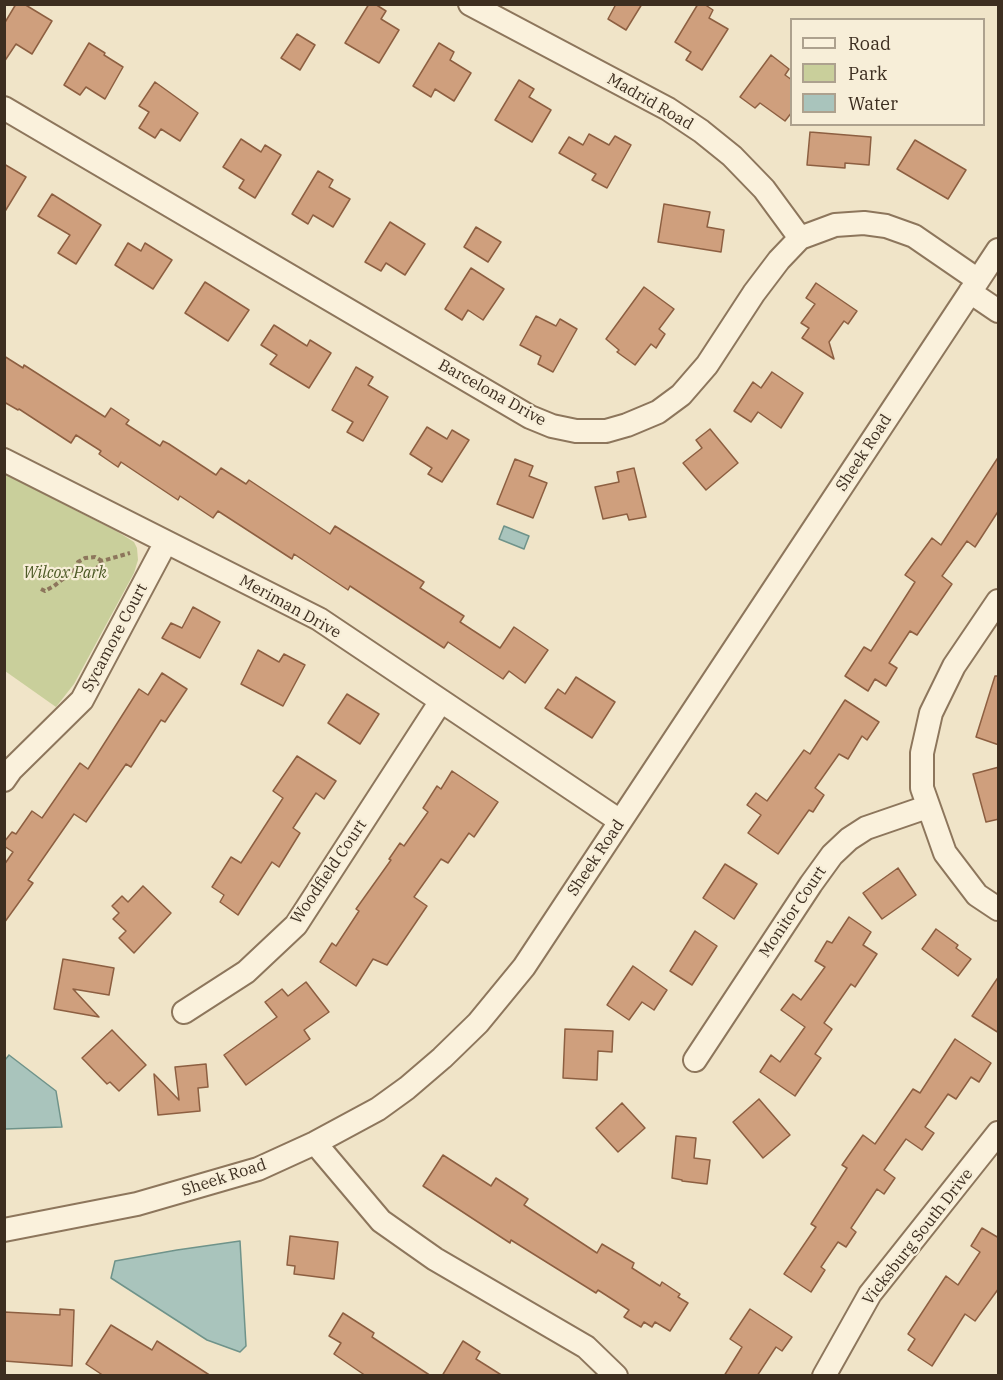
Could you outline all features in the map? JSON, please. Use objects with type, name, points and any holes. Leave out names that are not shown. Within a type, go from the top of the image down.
[{"type":"street","name":"Madrid Road","points":[[470,4],[668,109],[701,131],[732,156],[764,189],[800,238]]},
{"type":"street","name":"Barcelona Drive","points":[[4,108],[530,417],[552,426],[576,431],[606,431],[627,425],[658,412],[681,395],[707,365],[754,293],[779,260],[800,238],[835,225],[864,223],[886,226],[914,236],[987,271],[999,310]]},
{"type":"street","name":"Sheek Road","points":[[4,1230],[137,1204],[258,1169],[315,1143],[378,1109],[442,1058],[478,1023],[524,967],[987,271]]},
{"type":"street","name":"Meriman Drive","points":[[4,460],[319,619],[620,821]]},
{"type":"street","name":"Sycamore Court","points":[[4,780],[11,770],[81,700],[166,542]]},
{"type":"street","points":[[999,601],[954,666],[931,713],[922,753],[922,788],[945,853],[977,895],[999,909]]},
{"type":"street","name":"Woodfield Court","points":[[184,1012],[246,972],[296,925],[441,701]]},
{"type":"street","name":"Monitor Court","points":[[695,1060],[832,855],[849,839],[866,828],[927,807]]},
{"type":"street","name":"Vicksburg South Drive","points":[[824,1376],[870,1294],[999,1133]]},
{"type":"street","points":[[315,1143],[381,1221],[435,1259],[586,1347],[616,1376]]},
{"type":"path","points":[[76,569],[83,576],[91,577],[102,561],[130,553]]},
{"type":"path","points":[[41,589],[45,591],[54,586],[76,569],[78,562],[85,558],[95,557],[102,561]]},
{"type":"green space","name":"Wilcox Park","points":[[5,474],[118,532],[134,542],[137,548],[138,560],[134,573],[74,684],[56,707],[5,671]]},
{"type":"water","points":[[504,526],[529,536],[524,549],[499,539]]},
{"type":"water","points":[[9,1055],[56,1091],[62,1127],[5,1129],[5,1060]]},
{"type":"water","points":[[240,1241],[246,1346],[240,1352],[207,1340],[111,1278],[115,1261]]},
{"type":"building","points":[[16,4],[24,4],[52,21],[32,54],[16,44],[4,62],[4,24]]},
{"type":"building","points":[[369,4],[375,4],[386,11],[381,19],[399,30],[379,63],[345,43]]},
{"type":"building","points":[[616,4],[642,4],[626,30],[608,19]]},
{"type":"building","points":[[698,4],[704,4],[713,10],[709,18],[728,29],[702,70],[686,60],[691,52],[675,42]]},
{"type":"building","points":[[297,34],[315,45],[300,70],[281,58]]},
{"type":"building","points":[[89,43],[123,67],[105,99],[86,87],[80,95],[64,85]]},
{"type":"building","points":[[439,43],[454,52],[450,60],[471,73],[454,101],[435,89],[431,97],[413,86]]},
{"type":"building","points":[[771,55],[789,69],[785,75],[790,79],[790,115],[785,121],[760,103],[755,108],[740,97]]},
{"type":"building","points":[[519,80],[534,89],[529,97],[551,110],[532,142],[495,120]]},
{"type":"building","points":[[155,82],[198,113],[180,141],[161,129],[155,138],[139,128],[149,112],[139,106]]},
{"type":"building","points":[[810,132],[871,137],[869,165],[845,163],[845,168],[807,165]]},
{"type":"building","points":[[589,134],[609,145],[615,136],[631,145],[607,188],[592,180],[596,174],[559,153],[569,137],[583,145]]},
{"type":"building","points":[[241,139],[261,152],[265,145],[281,155],[255,198],[239,188],[244,180],[223,167]]},
{"type":"building","points":[[915,140],[966,170],[948,199],[897,169]]},
{"type":"building","points":[[4,164],[26,177],[4,213]]},
{"type":"building","points":[[318,171],[333,180],[329,187],[350,199],[333,227],[313,215],[308,224],[292,214]]},
{"type":"building","points":[[52,194],[101,225],[76,264],[58,253],[70,235],[38,216]]},
{"type":"building","points":[[664,204],[710,212],[707,227],[724,230],[721,252],[658,242]]},
{"type":"building","points":[[390,222],[425,244],[405,275],[386,263],[381,271],[365,262]]},
{"type":"building","points":[[476,227],[501,242],[488,262],[464,247]]},
{"type":"building","points":[[128,243],[141,251],[145,243],[172,260],[153,289],[115,265]]},
{"type":"building","points":[[471,268],[504,289],[483,320],[468,310],[462,320],[445,309]]},
{"type":"building","points":[[205,282],[249,310],[228,341],[185,313]]},
{"type":"building","points":[[816,283],[857,311],[848,324],[844,321],[829,342],[834,359],[802,338],[809,328],[801,323],[815,304],[806,298]]},
{"type":"building","points":[[644,287],[674,309],[659,329],[665,334],[656,348],[651,344],[635,365],[617,352],[619,350],[606,339]]},
{"type":"building","points":[[536,316],[556,326],[560,319],[577,329],[553,372],[538,364],[541,356],[520,345]]},
{"type":"building","points":[[274,325],[307,346],[310,340],[331,353],[309,388],[270,364],[277,355],[261,345]]},
{"type":"building","points":[[4,356],[23,368],[24,365],[105,417],[111,408],[129,420],[126,424],[160,446],[163,441],[169,444],[216,475],[221,468],[246,484],[249,480],[330,534],[335,526],[424,582],[420,588],[464,616],[460,622],[500,648],[514,627],[548,650],[525,683],[509,671],[503,679],[448,642],[444,648],[350,586],[348,590],[294,554],[292,559],[218,511],[213,518],[180,496],[178,500],[121,462],[118,467],[99,454],[101,451],[76,435],[71,443],[19,409],[4,402]]},
{"type":"building","points":[[356,367],[373,377],[368,385],[388,397],[363,441],[347,432],[353,422],[332,410]]},
{"type":"building","points":[[772,372],[803,393],[781,428],[758,412],[751,422],[734,411],[753,382],[761,388]]},
{"type":"building","points":[[427,427],[447,439],[452,430],[469,440],[442,482],[428,474],[432,468],[410,454]]},
{"type":"building","points":[[710,429],[738,463],[706,490],[683,463],[702,448],[696,440]]},
{"type":"building","points":[[999,456],[999,510],[975,547],[967,541],[942,576],[952,584],[917,635],[910,631],[889,663],[897,668],[886,686],[875,679],[868,691],[845,676],[864,647],[871,651],[915,582],[905,575],[932,538],[941,545]]},
{"type":"building","points":[[515,459],[533,466],[529,476],[547,483],[533,518],[497,504]]},
{"type":"building","points":[[634,468],[646,517],[629,520],[627,514],[603,519],[595,487],[619,482],[617,472]]},
{"type":"building","points":[[193,607],[220,622],[200,658],[162,638],[171,623],[182,628]]},
{"type":"building","points":[[258,650],[279,662],[284,654],[305,665],[283,706],[241,684]]},
{"type":"building","points":[[162,673],[187,689],[165,722],[161,720],[131,767],[126,764],[86,822],[74,814],[28,880],[33,883],[4,923],[4,865],[13,852],[4,846],[4,842],[12,832],[16,834],[32,811],[42,818],[80,763],[88,769],[139,689],[148,695]]},
{"type":"building","points":[[995,676],[999,676],[999,745],[976,737]]},
{"type":"building","points":[[576,677],[615,702],[592,738],[545,708],[558,689],[565,694]]},
{"type":"building","points":[[347,694],[379,714],[360,744],[328,723]]},
{"type":"building","points":[[845,700],[879,722],[867,740],[862,736],[848,759],[839,754],[815,788],[824,795],[813,812],[809,810],[778,854],[748,833],[761,815],[747,805],[756,793],[767,801],[804,750],[810,754]]},
{"type":"building","points":[[297,756],[336,781],[324,799],[316,793],[293,828],[300,833],[279,867],[272,862],[238,915],[220,902],[224,895],[212,887],[231,857],[241,863],[283,798],[273,791]]},
{"type":"building","points":[[999,767],[999,819],[986,822],[973,774]]},
{"type":"building","points":[[452,771],[498,802],[474,837],[469,833],[448,863],[441,859],[414,897],[427,906],[387,965],[373,959],[356,986],[320,962],[332,943],[336,946],[359,911],[356,909],[391,860],[389,859],[400,843],[404,846],[428,812],[423,808],[437,786],[441,789]]},
{"type":"building","points":[[725,864],[757,884],[734,919],[703,898]]},
{"type":"building","points":[[898,868],[916,895],[882,919],[863,893]]},
{"type":"building","points":[[143,886],[171,913],[134,953],[119,938],[126,931],[113,919],[119,913],[112,906],[122,896],[128,902]]},
{"type":"building","points":[[849,917],[871,932],[863,945],[877,954],[855,987],[851,984],[824,1023],[832,1029],[815,1054],[821,1058],[795,1096],[760,1072],[771,1055],[780,1062],[805,1027],[781,1010],[793,994],[801,1000],[825,967],[815,961],[827,941],[832,943]]},
{"type":"building","points":[[936,929],[958,945],[956,948],[971,959],[958,976],[922,949]]},
{"type":"building","points":[[695,931],[717,946],[692,985],[670,971]]},
{"type":"building","points":[[63,959],[114,968],[109,995],[73,989],[99,1017],[54,1009]]},
{"type":"building","points":[[633,966],[667,990],[654,1010],[642,1002],[629,1020],[607,1005]]},
{"type":"building","points":[[999,976],[999,1033],[972,1016]]},
{"type":"building","points":[[306,982],[329,1012],[304,1030],[310,1039],[246,1085],[224,1055],[277,1017],[265,1002],[282,989],[288,996]]},
{"type":"building","points":[[565,1029],[613,1031],[612,1052],[598,1051],[597,1080],[563,1078]]},
{"type":"building","points":[[112,1030],[146,1065],[119,1091],[110,1082],[107,1084],[82,1058]]},
{"type":"building","points":[[955,1039],[991,1063],[979,1082],[971,1077],[956,1099],[948,1094],[925,1127],[934,1133],[922,1150],[906,1139],[884,1170],[895,1178],[884,1194],[877,1189],[851,1228],[856,1232],[846,1247],[838,1242],[821,1267],[825,1270],[811,1292],[784,1274],[816,1227],[811,1224],[847,1168],[842,1165],[863,1135],[875,1144],[913,1089],[920,1093]]},
{"type":"building","points":[[206,1064],[208,1087],[198,1088],[200,1111],[158,1115],[154,1074],[179,1100],[175,1067]]},
{"type":"building","points":[[759,1099],[790,1135],[763,1158],[733,1122]]},
{"type":"building","points":[[622,1103],[645,1128],[618,1152],[596,1128]]},
{"type":"building","points":[[676,1136],[696,1138],[694,1158],[710,1160],[707,1184],[672,1178]]},
{"type":"building","points":[[443,1155],[491,1186],[496,1178],[528,1199],[524,1205],[597,1253],[602,1244],[634,1263],[632,1268],[660,1286],[662,1282],[680,1294],[678,1297],[688,1303],[670,1331],[655,1322],[652,1327],[644,1322],[641,1327],[624,1317],[629,1310],[598,1290],[596,1293],[511,1240],[510,1243],[423,1186]]},
{"type":"building","points":[[982,1228],[999,1238],[999,1288],[975,1321],[965,1314],[932,1366],[908,1350],[915,1339],[908,1334],[946,1276],[958,1285],[980,1252],[971,1246]]},
{"type":"building","points":[[290,1236],[338,1242],[334,1279],[294,1274],[295,1266],[287,1265]]},
{"type":"building","points":[[60,1309],[74,1310],[72,1366],[4,1361],[4,1312],[60,1315]]},
{"type":"building","points":[[750,1309],[792,1337],[782,1351],[776,1347],[757,1376],[724,1376],[742,1347],[730,1339]]},
{"type":"building","points":[[343,1313],[374,1333],[372,1337],[431,1376],[366,1376],[334,1354],[341,1343],[329,1336]]},
{"type":"building","points":[[111,1325],[152,1350],[157,1341],[211,1376],[104,1376],[86,1364]]},
{"type":"building","points":[[463,1341],[480,1352],[476,1359],[503,1376],[442,1376]]}]
